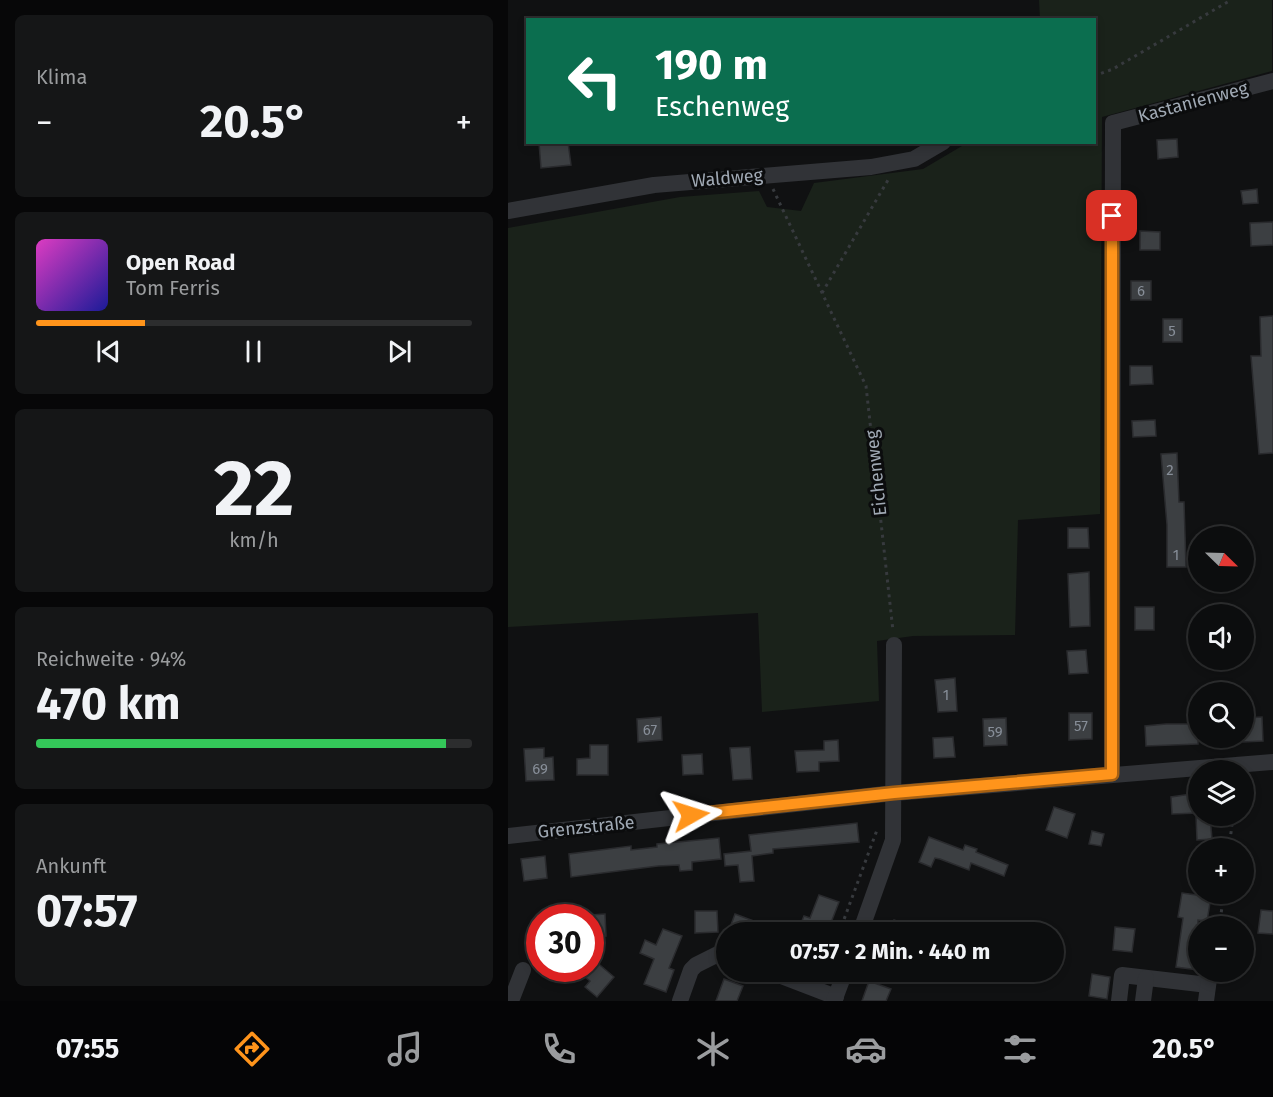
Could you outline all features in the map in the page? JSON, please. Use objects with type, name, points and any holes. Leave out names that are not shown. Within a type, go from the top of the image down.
[{"type":"street","name":"Kastanienweg","points":[[1112,774],[1113,123],[1273,81]]},
{"type":"street","name":"Waldweg","points":[[508,211],[654,185],[871,167],[914,159],[940,144]]},
{"type":"street","points":[[864,922],[893,840],[894,645]]},
{"type":"street","name":"Grenzstraße","points":[[508,836],[894,793],[1273,762]]},
{"type":"street","points":[[680,1001],[696,965],[716,955]]},
{"type":"street","points":[[511,1001],[523,970]]},
{"type":"street","points":[[1119,1001],[1122,975],[1208,986]]},
{"type":"street","points":[[1143,1001],[1146,978]]},
{"type":"street","points":[[795,982],[835,999],[841,982]]},
{"type":"path","points":[[1096,75],[1113,69],[1231,0]]},
{"type":"path","points":[[822,293],[899,162]]},
{"type":"path","name":"Eichenweg","points":[[767,174],[866,386],[894,645]]},
{"type":"path","points":[[843,922],[877,830],[874,795]]},
{"type":"shaded area","points":[[1039,0],[1272,0],[1272,71],[1102,117],[1100,514],[1018,520],[1015,635],[913,636],[877,641],[879,701],[762,712],[758,613],[508,627],[508,228],[680,197],[759,191],[767,207],[801,211],[814,183],[923,169],[965,144],[1096,144],[1096,18],[1040,18]]},
{"type":"building","points":[[1177,139],[1178,157],[1158,159],[1157,140]]},
{"type":"building","points":[[539,144],[568,144],[571,165],[541,168]]},
{"type":"building","points":[[1257,189],[1258,203],[1243,204],[1241,191]]},
{"type":"building","points":[[1273,222],[1273,245],[1251,246],[1250,223]]},
{"type":"building","points":[[1140,231],[1160,232],[1160,250],[1140,250]]},
{"type":"building","points":[[1131,281],[1151,281],[1151,300],[1131,300]]},
{"type":"building","points":[[1273,316],[1273,453],[1259,454],[1251,356],[1261,356],[1260,317]]},
{"type":"building","points":[[1163,319],[1182,319],[1182,342],[1163,342]]},
{"type":"building","points":[[1130,366],[1152,366],[1153,384],[1130,385]]},
{"type":"building","points":[[1155,420],[1156,436],[1133,437],[1132,421]]},
{"type":"building","points":[[1177,453],[1179,502],[1184,502],[1186,567],[1167,567],[1167,525],[1161,454]]},
{"type":"building","points":[[1068,528],[1088,528],[1089,548],[1068,548]]},
{"type":"building","points":[[1089,572],[1090,626],[1070,627],[1068,574]]},
{"type":"building","points":[[1135,607],[1154,607],[1154,630],[1135,630]]},
{"type":"building","points":[[1086,650],[1088,673],[1069,674],[1067,651]]},
{"type":"building","points":[[955,678],[957,711],[938,712],[935,680]]},
{"type":"building","points":[[1069,713],[1092,713],[1092,739],[1069,740]]},
{"type":"building","points":[[661,717],[662,740],[638,742],[637,719]]},
{"type":"building","points":[[1254,717],[1262,717],[1263,741],[1254,741]]},
{"type":"building","points":[[1006,718],[1007,745],[984,746],[983,719]]},
{"type":"building","points":[[1188,724],[1188,744],[1146,746],[1145,726]]},
{"type":"building","points":[[953,737],[955,757],[934,758],[933,738]]},
{"type":"building","points":[[838,740],[839,761],[819,762],[819,771],[797,772],[795,751],[824,750],[824,741]]},
{"type":"building","points":[[590,745],[608,745],[608,775],[577,775],[577,759],[590,758]]},
{"type":"building","points":[[750,747],[752,779],[733,780],[730,748]]},
{"type":"building","points":[[544,748],[544,758],[553,757],[554,780],[526,781],[524,749]]},
{"type":"building","points":[[702,754],[703,774],[683,775],[682,755]]},
{"type":"building","points":[[1188,794],[1188,813],[1172,814],[1171,797]]},
{"type":"building","points":[[1054,807],[1075,814],[1067,838],[1046,830]]},
{"type":"building","points":[[857,823],[859,842],[773,849],[773,853],[752,856],[754,881],[740,882],[738,865],[725,866],[724,854],[751,851],[749,835]]},
{"type":"building","points":[[1196,826],[1211,826],[1212,838],[1197,838]]},
{"type":"building","points":[[1092,831],[1104,834],[1101,846],[1089,844]]},
{"type":"building","points":[[929,837],[963,850],[965,845],[977,849],[976,852],[1008,865],[1004,876],[971,863],[969,870],[935,858],[931,867],[919,862]]},
{"type":"building","points":[[719,838],[721,859],[692,862],[692,870],[680,871],[679,865],[658,866],[571,877],[569,854],[631,846],[631,850],[657,847],[657,844]]},
{"type":"building","points":[[545,856],[547,878],[524,881],[521,859]]},
{"type":"building","points":[[1182,893],[1188,894],[1188,904],[1210,904],[1208,916],[1188,916],[1188,969],[1176,967],[1183,918],[1178,917]]},
{"type":"building","points":[[819,895],[839,902],[831,922],[802,922],[804,916],[810,918]]},
{"type":"building","points":[[1261,910],[1273,911],[1273,934],[1258,933]]},
{"type":"building","points":[[695,911],[717,911],[716,932],[695,933]]},
{"type":"building","points":[[604,914],[606,936],[604,936]]},
{"type":"building","points":[[735,914],[756,922],[732,922]]},
{"type":"building","points":[[1115,927],[1135,929],[1132,952],[1113,950]]},
{"type":"building","points":[[663,929],[682,936],[669,968],[674,970],[666,992],[644,984],[654,959],[640,953],[645,940],[656,945]]},
{"type":"building","points":[[604,968],[614,977],[597,997],[585,987],[589,982],[604,982]]},
{"type":"building","points":[[1092,974],[1110,977],[1107,999],[1089,996]]},
{"type":"building","points":[[723,982],[732,982],[743,986],[737,1001],[716,1001]]},
{"type":"building","points":[[869,982],[891,989],[886,1001],[862,1001]]},
{"type":"route","points":[[691,815],[894,793],[1112,774],[1112,216]]}]
